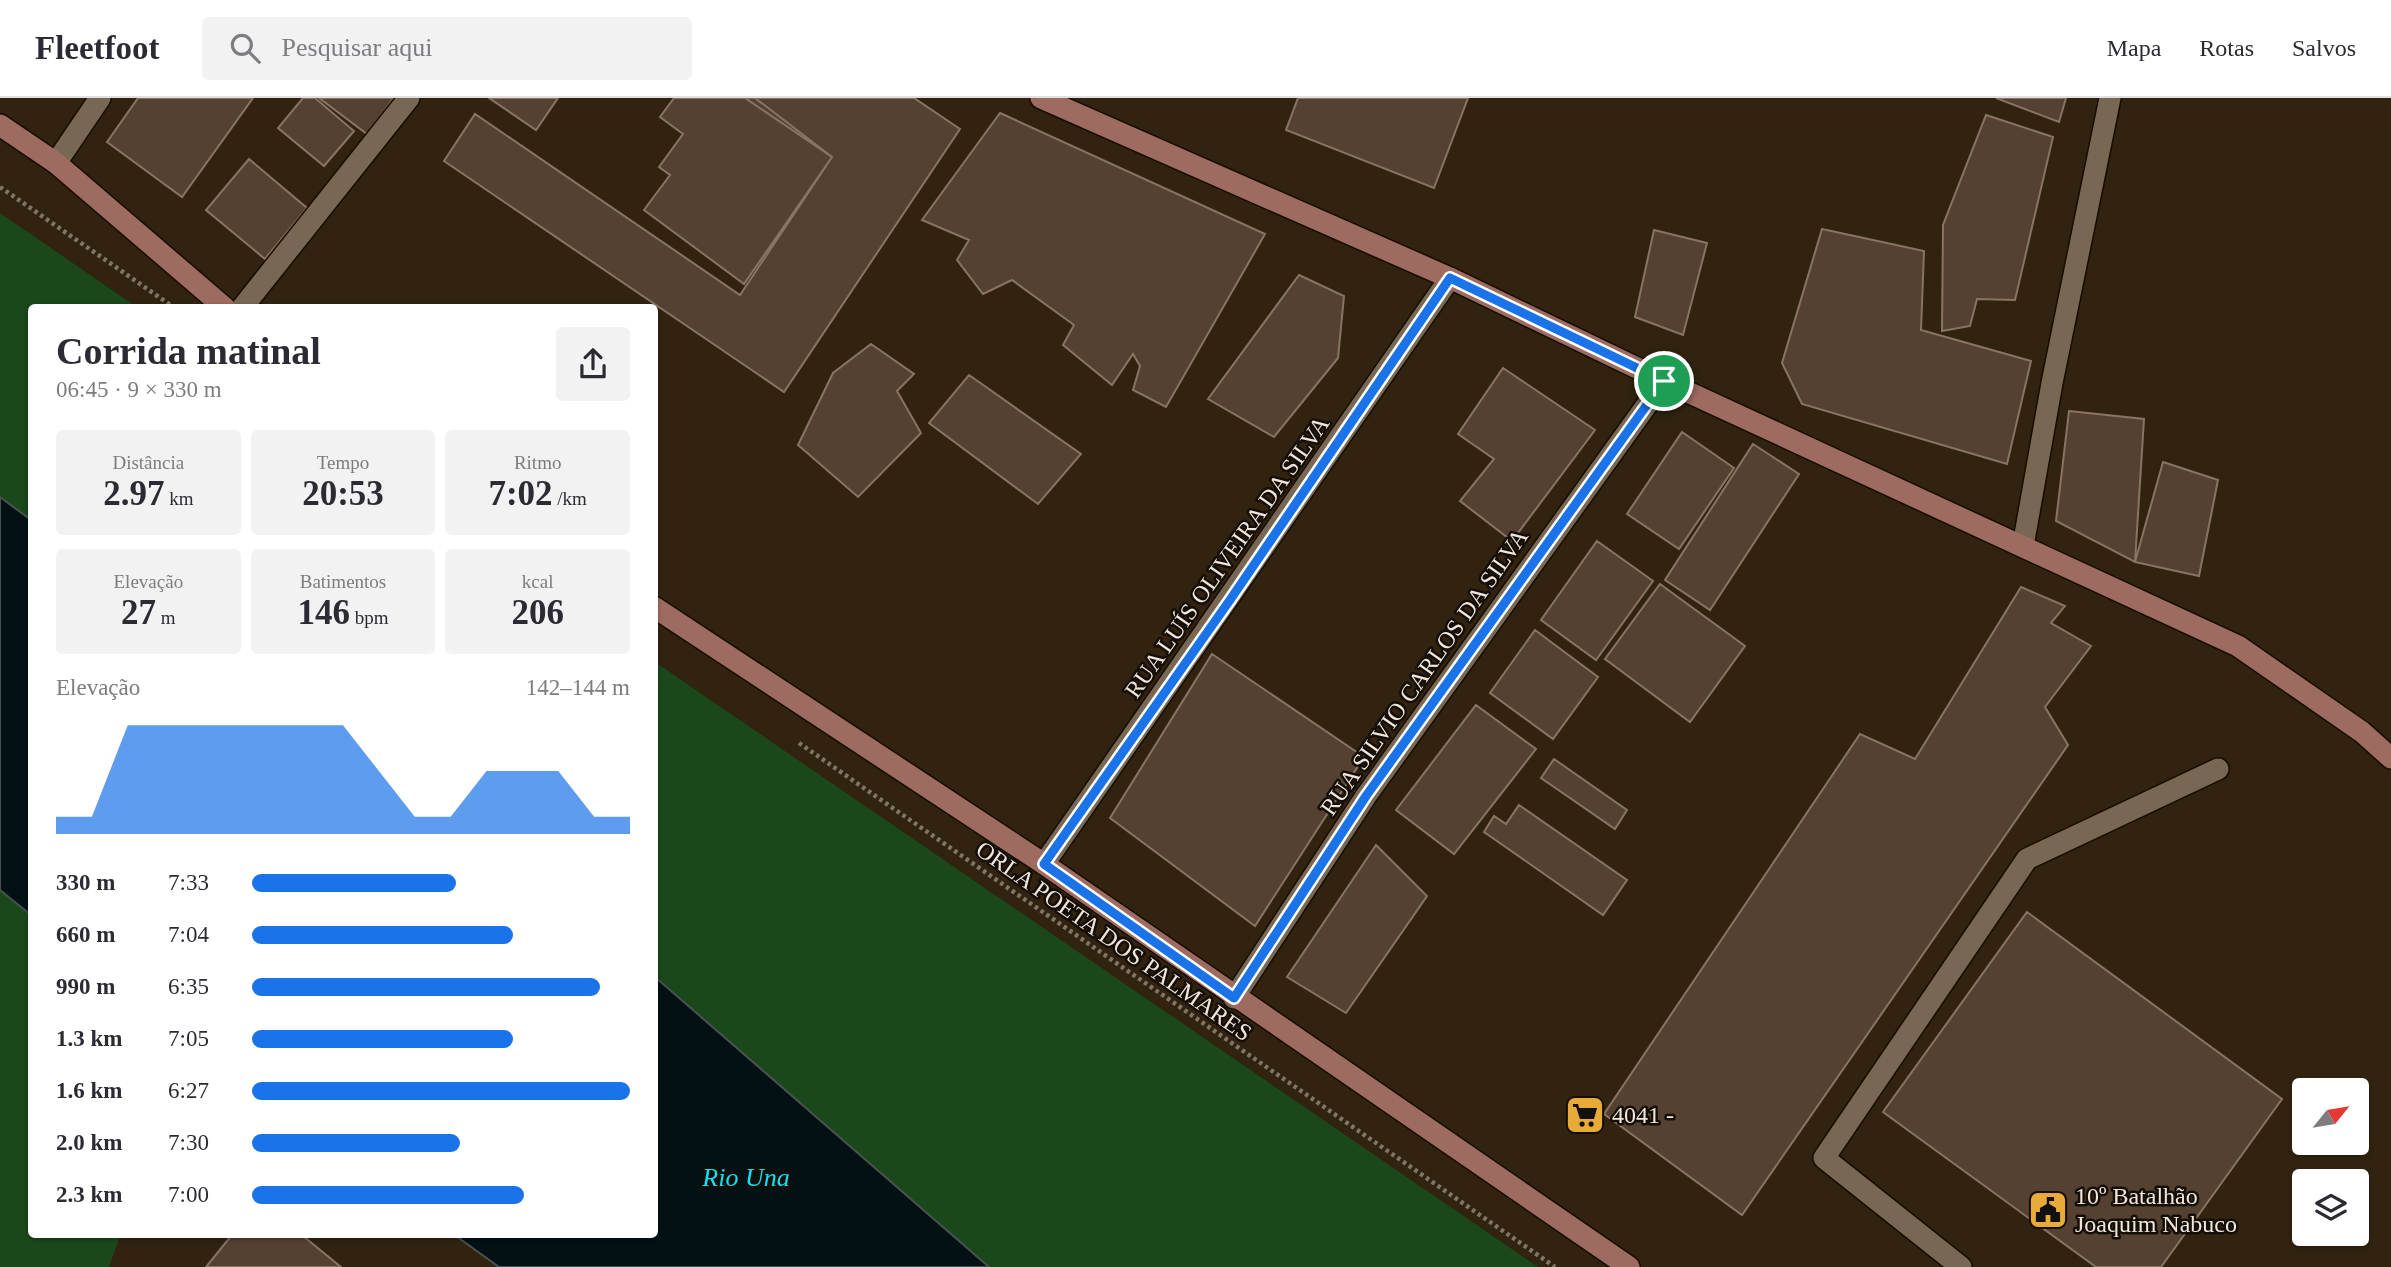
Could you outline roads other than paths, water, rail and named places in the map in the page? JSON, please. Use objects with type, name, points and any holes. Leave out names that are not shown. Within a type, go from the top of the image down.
[{"type":"main road","points":[[1041,98],[1450,278],[1664,381],[2238,646],[2362,732],[2391,758]]},
{"type":"main road","points":[[0,125],[56,163],[220,304]]},
{"type":"main road","points":[[658,610],[1044,864],[1234,998],[1629,1267]]},
{"type":"street","points":[[56,163],[100,98]]},
{"type":"street","points":[[245,304],[409,98]]},
{"type":"street","points":[[2023,546],[2052,383],[2110,98]]},
{"type":"street","name":"RUA LUÍS OLIVEIRA DA SILVA","points":[[1044,864],[1230,600],[1450,278]]},
{"type":"street","name":"RUA SILVIO CARLOS DA SILVA","points":[[1234,998],[1366,796],[1664,381]]},
{"type":"street","points":[[1961,1267],[1824,1158],[2027,859],[2218,769]]},
{"type":"water","points":[[0,497],[28,518],[28,913],[0,890]]},
{"type":"water","name":"Rio Una","points":[[658,980],[989,1267],[499,1267],[459,1238],[658,1238]]},
{"type":"place","name":"4041 -","points":[[1585,1115]]},
{"type":"place","name":"10º Batalhão Joaquim Nabuco","points":[[2048,1210]]}]
